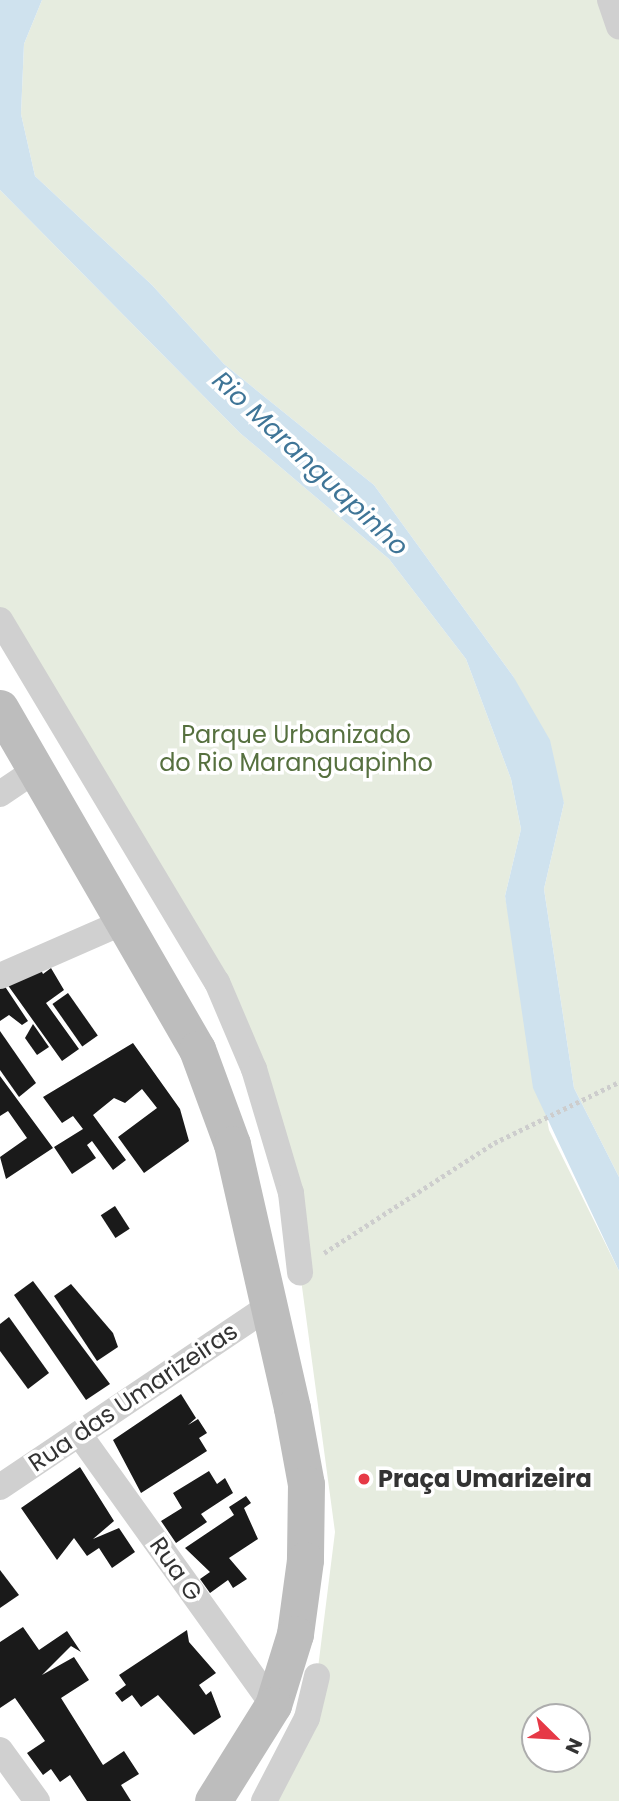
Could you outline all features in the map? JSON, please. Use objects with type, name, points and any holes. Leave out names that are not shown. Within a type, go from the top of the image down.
[{"type":"main road","points":[[0,708],[128,920],[197,1049],[227,1132],[306,1484],[305,1560],[295,1634],[272,1705],[213,1801]]},
{"type":"street","points":[[610,0],[619,26]]},
{"type":"street","points":[[0,620],[218,982],[254,1069],[291,1193],[300,1270]]},
{"type":"street","points":[[0,794],[37,769]]},
{"type":"street","points":[[0,976],[128,920]]},
{"type":"street","name":"Rua das Umarizeiras","points":[[0,1487],[266,1308]]},
{"type":"street","name":"Rua G","points":[[79,1434],[272,1705]]},
{"type":"street","points":[[264,1801],[307,1718],[317,1676]]},
{"type":"street","points":[[0,1750],[37,1801]]},
{"type":"path","points":[[300,1270],[494,1143],[619,1082]]},
{"type":"green space","points":[[42,0],[610,0],[619,26],[619,1177],[574,1088],[544,889],[564,803],[513,676],[374,485],[224,364],[152,285],[35,176],[21,114],[24,44]]},
{"type":"green space","name":"Parque Urbanizado do Rio Maranguapinho","points":[[0,190],[240,433],[389,559],[466,659],[511,779],[521,829],[505,896],[549,1130],[619,1271],[619,1801],[264,1801],[317,1676],[335,1532],[300,1272],[254,1069],[0,620]]},
{"type":"water","name":"Rio Maranguapinho","points":[[0,0],[42,0],[24,44],[21,114],[35,176],[152,285],[224,364],[374,485],[513,676],[550,740],[564,803],[544,889],[574,1088],[619,1177],[619,1271],[533,1088],[505,896],[521,829],[511,779],[466,659],[389,559],[240,433],[0,190]]},
{"type":"building","points":[[39,966],[43,974],[51,968],[64,990],[46,1003],[79,1049],[62,1061],[7,984]]},
{"type":"building","points":[[0,979],[28,1021],[22,1025],[9,1015],[0,1021]]},
{"type":"building","points":[[68,993],[98,1036],[82,1046],[52,1004]]},
{"type":"building","points":[[33,1024],[49,1047],[37,1055],[25,1038]]},
{"type":"building","points":[[0,1031],[36,1083],[19,1097],[0,1070]]},
{"type":"building","points":[[133,1043],[180,1109],[189,1141],[144,1173],[118,1137],[157,1108],[142,1089],[125,1103],[114,1098],[93,1115],[126,1160],[113,1170],[92,1141],[87,1145],[96,1158],[72,1174],[54,1147],[83,1129],[73,1116],[62,1123],[43,1097]]},
{"type":"building","points":[[0,1076],[53,1148],[6,1179],[0,1157],[27,1138],[8,1111],[0,1116]]},
{"type":"building","points":[[115,1206],[130,1229],[115,1238],[101,1215]]},
{"type":"building","points":[[33,1281],[110,1384],[86,1400],[14,1295]]},
{"type":"building","points":[[71,1284],[113,1333],[118,1347],[97,1361],[54,1296]]},
{"type":"building","points":[[9,1317],[49,1373],[28,1389],[0,1351],[0,1324]]},
{"type":"building","points":[[181,1394],[196,1418],[188,1425],[198,1419],[207,1433],[199,1438],[207,1451],[141,1493],[113,1440]]},
{"type":"building","points":[[80,1467],[114,1521],[93,1539],[119,1528],[135,1552],[112,1568],[99,1548],[87,1556],[74,1538],[57,1560],[21,1508]]},
{"type":"building","points":[[209,1471],[217,1484],[225,1478],[233,1493],[201,1514],[207,1522],[176,1543],[161,1521],[182,1508],[173,1493]]},
{"type":"building","points":[[246,1496],[251,1503],[244,1508],[258,1539],[229,1558],[247,1579],[233,1588],[228,1580],[210,1593],[200,1579],[210,1572],[185,1548],[234,1515],[229,1507]]},
{"type":"building","points":[[0,1570],[19,1595],[0,1608]]},
{"type":"building","points":[[23,1627],[39,1650],[67,1631],[81,1652],[71,1646],[42,1675],[74,1657],[89,1680],[61,1698],[103,1765],[124,1751],[139,1774],[121,1785],[131,1801],[87,1801],[70,1775],[60,1782],[51,1769],[43,1775],[27,1753],[45,1741],[15,1698],[0,1708],[0,1642]]},
{"type":"building","points":[[187,1630],[189,1642],[216,1673],[199,1685],[206,1695],[211,1691],[221,1717],[194,1735],[158,1695],[141,1707],[132,1695],[122,1702],[115,1693],[126,1685],[119,1675]]},
{"type":"place","name":"Praça Umarizeira","points":[[364,1479]]}]
